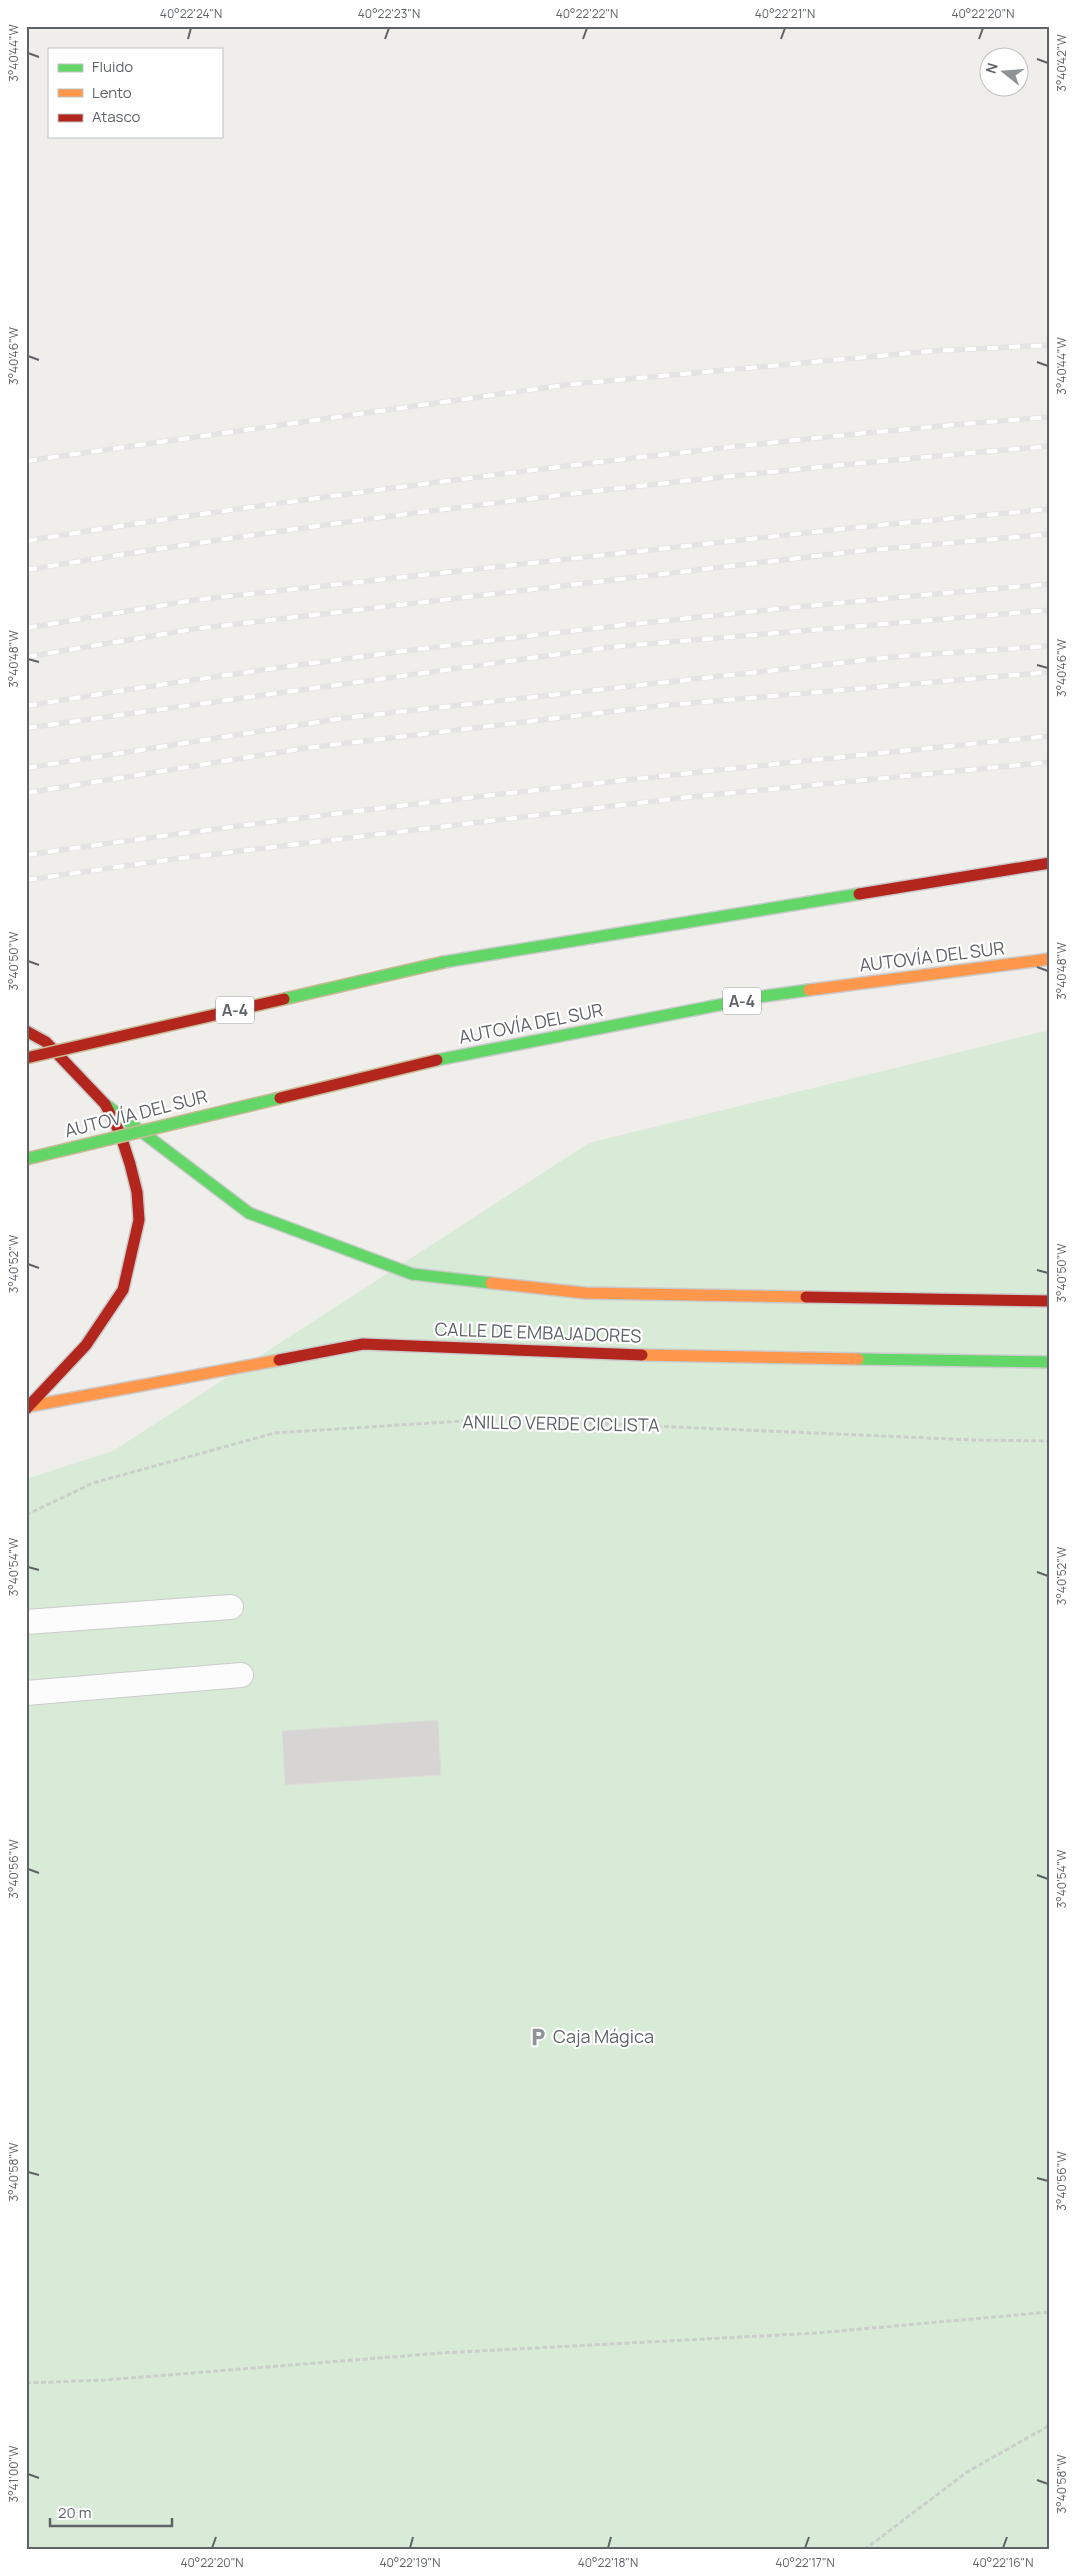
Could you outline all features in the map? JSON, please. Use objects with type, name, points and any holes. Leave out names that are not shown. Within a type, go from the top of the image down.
[{"type":"main road","name":"A-4","points":[[26,1058],[444,962],[1050,863]]},
{"type":"main road","name":"AUTOVÍA DEL SUR","points":[[26,1159],[437,1060],[765,996],[1050,959]]},
{"type":"main road","points":[[26,1031],[46,1042],[105,1104],[248,1213],[412,1274],[584,1293],[1050,1301]]},
{"type":"main road","points":[[28,1407],[86,1345],[123,1290],[139,1220],[137,1192],[120,1133],[105,1104]]},
{"type":"main road","name":"CALLE DE EMBAJADORES","points":[[28,1407],[363,1344],[585,1354],[1050,1362]]},
{"type":"lane","points":[[26,1622],[231,1606]]},
{"type":"lane","points":[[26,1693],[241,1675]]},
{"type":"path","name":"ANILLO VERDE CICLISTA","points":[[26,1515],[93,1483],[275,1433],[493,1419],[964,1440],[1050,1441]]},
{"type":"path","points":[[26,2383],[105,2380],[441,2353],[816,2332],[1050,2312]]},
{"type":"path","points":[[864,2550],[967,2472],[1050,2425]]},
{"type":"green space","points":[[1050,1030],[1050,2550],[26,2550],[26,1479],[113,1451],[589,1143]]},
{"type":"building","points":[[438,1720],[441,1775],[285,1785],[282,1731]]},
{"type":"railway","points":[[26,461],[564,385],[932,351],[1050,345]]},
{"type":"railway","points":[[26,541],[250,507],[551,468],[717,448],[1050,417]]},
{"type":"railway","points":[[26,570],[281,531],[536,498],[921,457],[1050,446]]},
{"type":"railway","points":[[26,628],[195,600],[850,528],[1050,509]]},
{"type":"railway","points":[[26,657],[194,629],[859,551],[1050,534]]},
{"type":"railway","points":[[26,706],[281,667],[409,650],[793,607],[1050,584]]},
{"type":"railway","points":[[26,728],[611,647],[1050,610]]},
{"type":"railway","points":[[26,768],[344,718],[902,656],[1050,646]]},
{"type":"railway","points":[[26,793],[306,748],[658,706],[1050,672]]},
{"type":"railway","points":[[26,855],[154,837],[537,790],[1050,736]]},
{"type":"railway","points":[[26,880],[174,859],[680,798],[1050,762]]},
{"type":"traffic: fast","points":[[444,962],[859,894]]},
{"type":"traffic: fast","points":[[284,999],[444,962]]},
{"type":"traffic: fast","points":[[437,1060],[765,996],[809,990]]},
{"type":"traffic: fast","points":[[26,1159],[280,1098]]},
{"type":"traffic: fast","points":[[105,1104],[249,1213],[412,1274],[491,1283]]},
{"type":"traffic: fast","points":[[858,1359],[1050,1362]]},
{"type":"traffic: slow","points":[[809,990],[1050,959]]},
{"type":"traffic: slow","points":[[491,1283],[585,1293],[806,1297]]},
{"type":"traffic: slow","points":[[642,1355],[858,1359]]},
{"type":"traffic: slow","points":[[30,1406],[279,1360]]},
{"type":"traffic: jam","points":[[859,894],[1050,863]]},
{"type":"traffic: jam","points":[[26,1058],[284,999]]},
{"type":"traffic: jam","points":[[26,1031],[46,1042],[105,1104],[120,1133],[130,1164],[137,1192],[139,1220],[123,1290],[86,1345],[26,1409]]},
{"type":"traffic: jam","points":[[280,1098],[437,1060]]},
{"type":"traffic: jam","points":[[806,1297],[1050,1301]]},
{"type":"traffic: jam","points":[[279,1360],[363,1344],[642,1355]]},
{"type":"place","name":"Caja Mágica","points":[[538,2037]]}]
